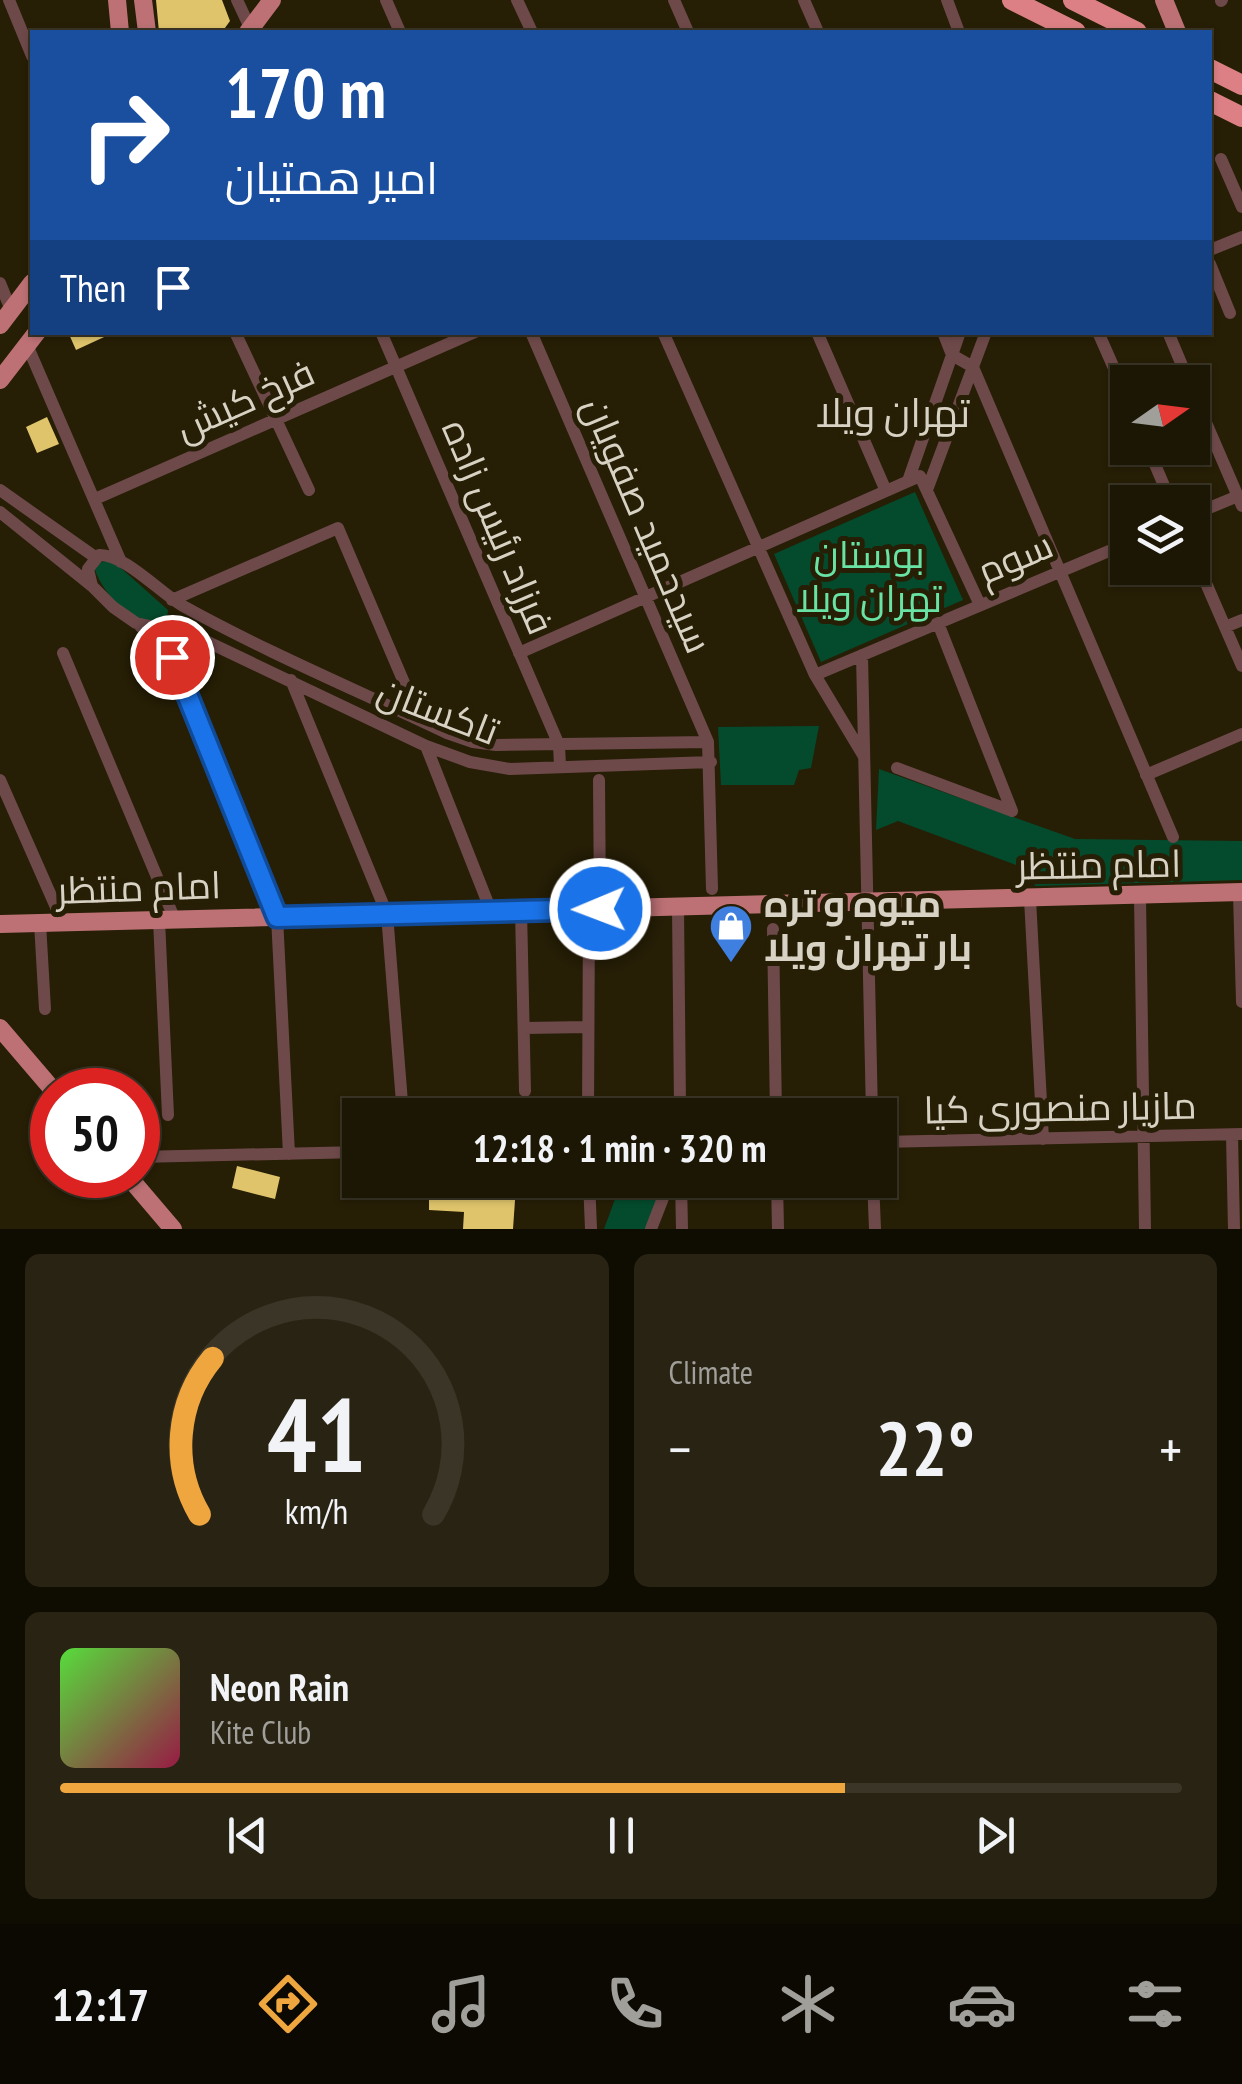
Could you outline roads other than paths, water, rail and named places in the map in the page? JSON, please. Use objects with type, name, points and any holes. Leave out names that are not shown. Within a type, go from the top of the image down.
[{"type":"highway","points":[[1012,0],[1072,30]]},
{"type":"highway","points":[[1073,0],[1133,30]]},
{"type":"highway","points":[[1212,102],[1242,117]]},
{"type":"main road","points":[[117,0],[120,30]]},
{"type":"main road","points":[[144,0],[147,30]]},
{"type":"main road","points":[[251,30],[272,0]]},
{"type":"main road","points":[[1164,0],[1176,30]]},
{"type":"main road","points":[[6,318],[30,286]]},
{"type":"main road","points":[[0,380],[32,338]]},
{"type":"main road","name":"امام منتظر","points":[[0,924],[1241,894]]},
{"type":"main road","points":[[0,1028],[34,1068]]},
{"type":"main road","points":[[146,1198],[173,1229]]},
{"type":"street","points":[[9,0],[30,51]]},
{"type":"street","points":[[238,0],[249,30]]},
{"type":"street","points":[[386,0],[399,30]]},
{"type":"street","points":[[518,0],[531,30]]},
{"type":"street","points":[[674,0],[687,30]]},
{"type":"street","points":[[804,0],[817,30]]},
{"type":"street","points":[[947,0],[957,30]]},
{"type":"street","points":[[1221,159],[1242,207]]},
{"type":"street","points":[[1212,249],[1242,237]]},
{"type":"street","points":[[1212,269],[1230,313]]},
{"type":"street","points":[[0,283],[6,318]]},
{"type":"street","points":[[236,335],[309,490]]},
{"type":"street","name":"فرزاد رئیس زاده","points":[[382,335],[559,745]]},
{"type":"street","name":"فرخ کیش","points":[[95,499],[467,335]]},
{"type":"street","name":"سیدحمید صفویان","points":[[532,335],[708,742],[712,888]]},
{"type":"street","points":[[664,335],[815,675],[864,756]]},
{"type":"street","points":[[818,335],[886,491]]},
{"type":"street","points":[[943,335],[952,355],[973,367],[1173,837]]},
{"type":"street","points":[[519,653],[914,478],[959,335]]},
{"type":"street","points":[[927,490],[985,335]]},
{"type":"street","points":[[1099,335],[1113,365]]},
{"type":"street","points":[[1169,335],[1182,365]]},
{"type":"street","points":[[32,338],[121,562]]},
{"type":"street","points":[[1210,432],[1240,501],[1210,510]]},
{"type":"street","points":[[914,478],[927,490],[980,605]]},
{"type":"street","points":[[0,490],[94,557],[107,555],[121,562]]},
{"type":"street","points":[[0,512],[172,657],[277,917],[289,1154]]},
{"type":"street","points":[[172,600],[338,528],[420,720]]},
{"type":"street","name":"سوم","points":[[815,675],[1110,550]]},
{"type":"street","points":[[92,586],[88,569],[94,557]]},
{"type":"street","name":"تاکستان","points":[[121,562],[172,600],[473,742],[708,742]]},
{"type":"street","points":[[1207,585],[1242,666]]},
{"type":"street","points":[[1226,627],[1242,620]]},
{"type":"street","name":"تاکستان","points":[[136,623],[194,636],[426,746],[490,767],[711,762]]},
{"type":"street","points":[[898,768],[1012,812],[938,623]]},
{"type":"street","points":[[172,657],[180,641],[194,636]]},
{"type":"street","points":[[258,665],[267,648]]},
{"type":"street","points":[[62,653],[167,920],[168,1115]]},
{"type":"street","points":[[862,655],[872,1098]]},
{"type":"street","points":[[290,680],[387,914],[402,1098]]},
{"type":"street","points":[[1146,775],[1242,734]]},
{"type":"street","points":[[559,745],[560,766]]},
{"type":"street","points":[[426,746],[491,911]]},
{"type":"street","points":[[0,780],[63,923]]},
{"type":"street","points":[[588,1098],[599,780]]},
{"type":"street","points":[[1241,894],[1242,1002]]},
{"type":"street","points":[[1140,897],[1144,1229]]},
{"type":"street","points":[[1030,899],[1044,1139]]},
{"type":"street","points":[[678,907],[680,1098]]},
{"type":"street","points":[[521,910],[525,1091]]},
{"type":"street","points":[[40,923],[46,1009]]},
{"type":"street","points":[[773,929],[776,1098]]},
{"type":"street","points":[[524,1028],[588,1027]]},
{"type":"street","points":[[1234,1229],[1237,1134]]},
{"type":"street","name":"مازیار منصوری کیا","points":[[897,1142],[1237,1134]]},
{"type":"street","points":[[160,1157],[342,1153]]},
{"type":"street","points":[[590,1198],[591,1229]]},
{"type":"street","points":[[651,1229],[663,1198]]},
{"type":"street","points":[[681,1198],[682,1229]]},
{"type":"street","points":[[777,1198],[778,1229]]},
{"type":"street","points":[[874,1198],[874,1229]]},
{"type":"place","name":"میوه و تره بار تهران ویلا","points":[[731,964]]},
{"type":"district","name":"تهران ویلا","points":[[893,413]]},
{"type":"park label","name":"بوستان تهران ویلا","points":[[869,577]]}]
